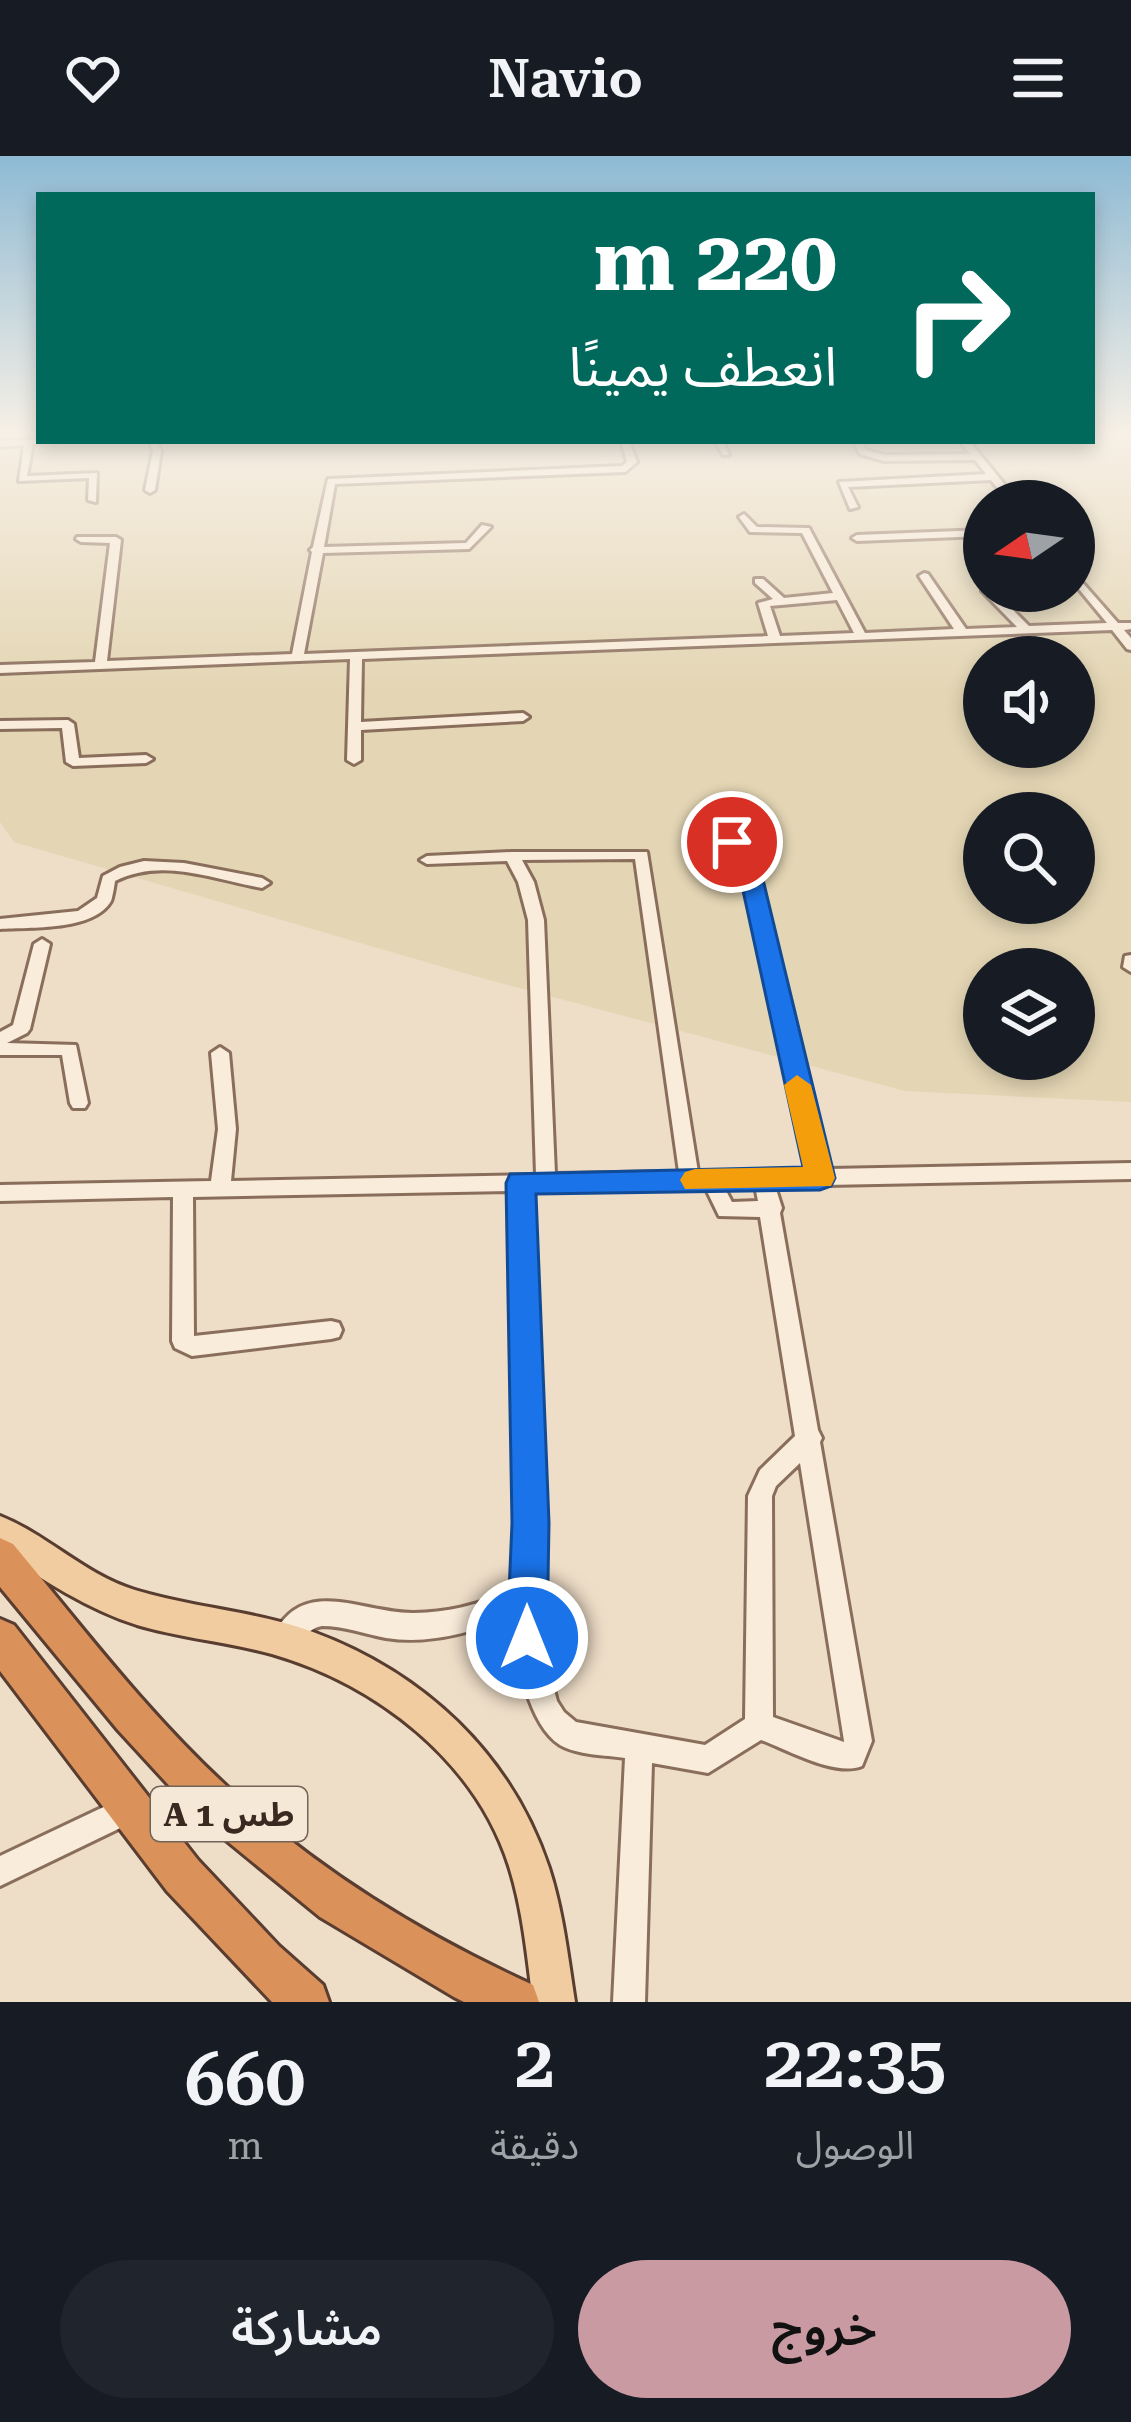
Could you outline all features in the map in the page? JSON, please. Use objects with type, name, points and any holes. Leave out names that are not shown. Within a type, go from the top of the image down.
[{"type":"highway","name":"A 1 طس","points":[[0,1557],[181,1770],[276,1857],[400,1942],[516,2002]]},
{"type":"highway","name":"A 1 طس","points":[[0,1639],[181,1870],[293,1994]]},
{"type":"main road","points":[[0,1532],[109,1597],[284,1641],[359,1669],[412,1700],[478,1769],[525,1855],[554,2002]]},
{"type":"street","points":[[298,656],[321,519]]},
{"type":"street","points":[[744,519],[750,529],[805,530],[862,637]]},
{"type":"street","points":[[315,550],[469,546],[486,527]]},
{"type":"street","points":[[766,530],[772,545]]},
{"type":"street","points":[[857,538],[963,533]]},
{"type":"street","points":[[81,539],[116,540],[101,664]]},
{"type":"street","points":[[924,575],[962,632]]},
{"type":"street","points":[[759,581],[779,598]]},
{"type":"street","points":[[775,640],[762,608],[779,598],[840,596]]},
{"type":"street","points":[[1095,603],[1131,646]]},
{"type":"street","points":[[1009,612],[1026,630]]},
{"type":"street","points":[[0,669],[1131,626]]},
{"type":"street","points":[[354,760],[356,653]]},
{"type":"street","points":[[357,726],[524,717]]},
{"type":"street","points":[[0,725],[64,723],[69,728],[70,759],[79,764],[146,759]]},
{"type":"street","points":[[732,842],[741,846],[748,863],[820,1178]]},
{"type":"street","points":[[427,860],[629,851],[643,857],[700,1180],[726,1210],[772,1208]]},
{"type":"street","points":[[512,856],[526,882],[536,920],[527,1638],[554,1722],[569,1735],[708,1759],[759,1726]]},
{"type":"street","points":[[0,924],[84,915],[104,900],[108,879],[136,867],[163,865],[262,883]]},
{"type":"street","points":[[0,1039],[21,1029],[42,944]]},
{"type":"street","points":[[0,1049],[70,1049],[79,1103]]},
{"type":"street","points":[[220,1053],[227,1129],[220,1189]]},
{"type":"street","points":[[0,1193],[1131,1171]]},
{"type":"street","points":[[759,1726],[837,1755],[852,1756],[858,1741],[764,1179]]},
{"type":"street","points":[[183,1190],[183,1341],[192,1346],[331,1330]]},
{"type":"street","points":[[759,1726],[760,1496],[768,1478],[810,1438]]},
{"type":"street","points":[[284,1641],[302,1619],[315,1613],[399,1626],[452,1623],[493,1614],[526,1597]]},
{"type":"street","points":[[629,2002],[638,1747]]},
{"type":"street","points":[[0,1871],[132,1808]]},
{"type":"shaded area","points":[[0,519],[963,519],[963,612],[1095,612],[1095,519],[1131,519],[1131,1102],[905,1091],[467,974],[14,842],[0,822]]},
{"type":"slow traffic","points":[[695,1180],[820,1178],[797,1085]]},
{"type":"route","points":[[527,1638],[530,1523],[521,1183],[820,1178],[748,863],[741,846],[732,842]]}]
